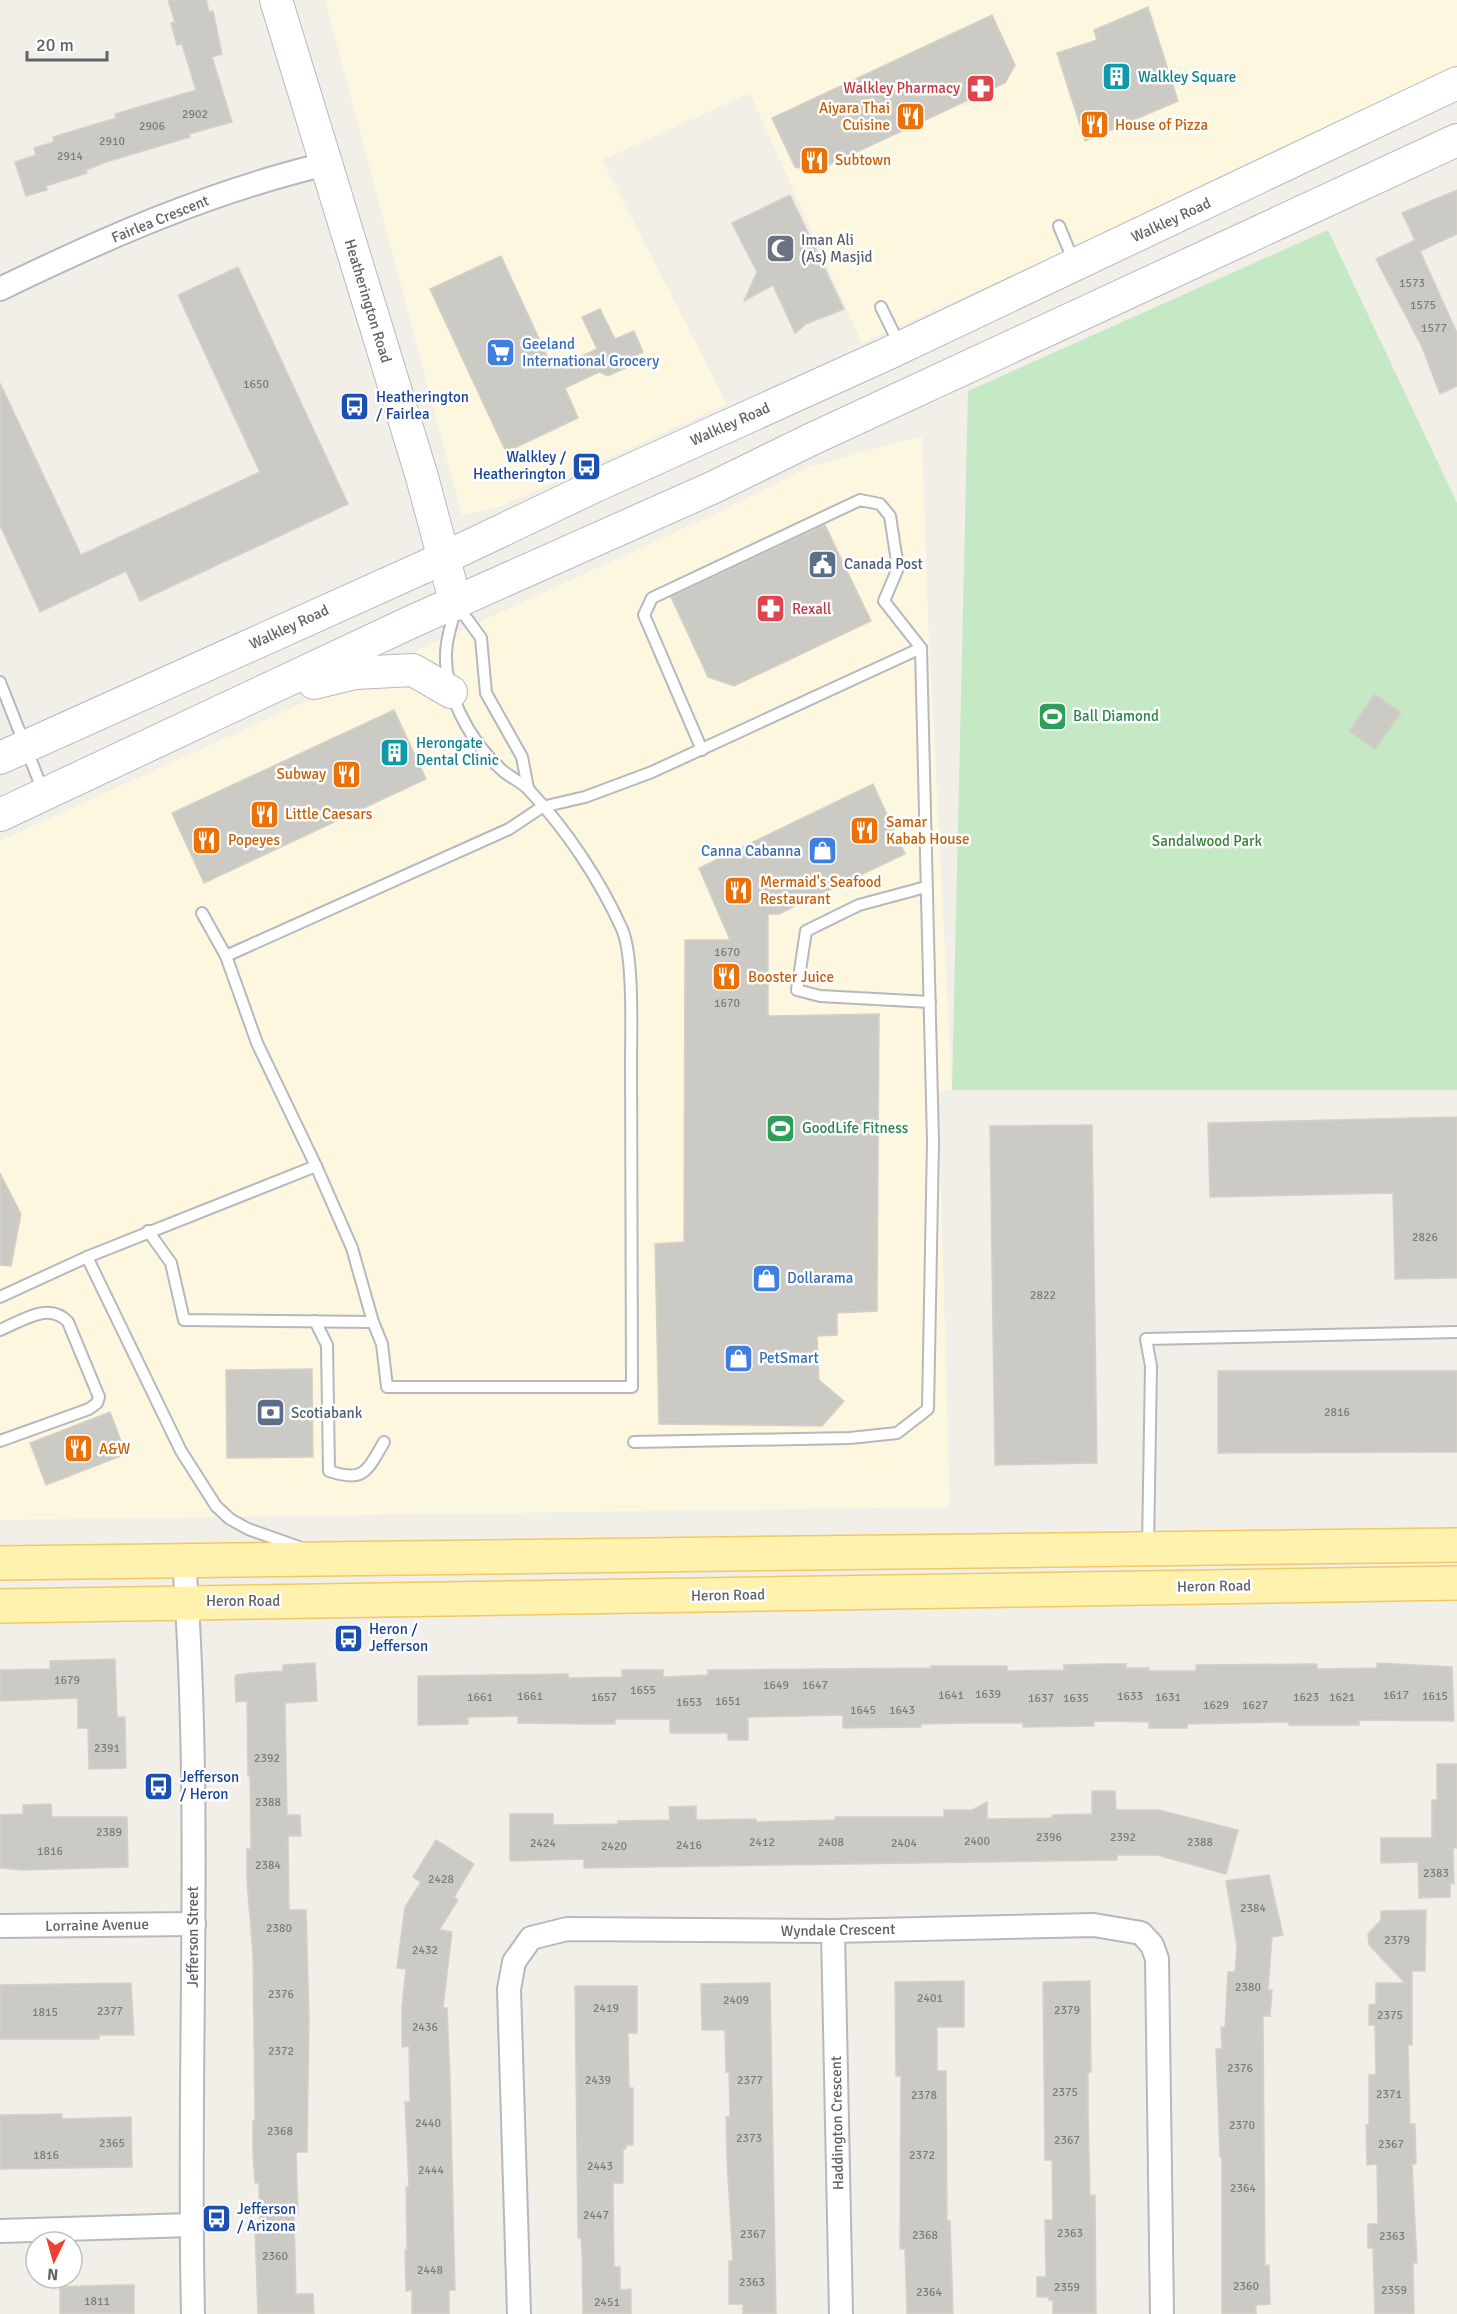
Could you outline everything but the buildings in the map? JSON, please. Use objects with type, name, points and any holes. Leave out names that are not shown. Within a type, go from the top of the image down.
[{"type":"main road","name":"Heatherington Road","points":[[276,0],[422,477],[456,604]]},
{"type":"main road","name":"Walkley Road","points":[[13,752],[444,558],[593,487],[900,347],[1457,82]]},
{"type":"main road","points":[[0,815],[411,622],[456,604],[714,487],[812,439],[1457,140]]},
{"type":"main road","points":[[254,697],[355,673],[386,670],[413,670],[451,692]]},
{"type":"main road","points":[[0,1563],[1457,1545]]},
{"type":"main road","name":"Heron Road","points":[[0,1606],[187,1601],[435,1601],[1457,1583]]},
{"type":"street","name":"Fairlea Crescent","points":[[0,289],[172,211],[290,173],[326,164]]},
{"type":"street","name":"Jefferson Street","points":[[184,1561],[187,1601],[194,1924],[191,2226],[193,2314]]},
{"type":"street","name":"Lorraine Avenue","points":[[0,1926],[194,1924]]},
{"type":"street","name":"Wyndale Crescent","points":[[519,2314],[509,1989],[514,1962],[531,1938],[567,1929],[833,1931],[1094,1925],[1141,1933],[1148,1939],[1157,1959],[1161,2314]]},
{"type":"street","name":"Haddington Crescent","points":[[833,1931],[841,2314]]},
{"type":"street","points":[[0,2231],[191,2226]]},
{"type":"lane","points":[[1059,226],[1075,265]]},
{"type":"lane","points":[[880,307],[900,347]]},
{"type":"lane","points":[[634,1442],[850,1438],[897,1433],[928,1409],[933,1143],[921,648],[884,601],[898,568],[890,516],[880,504],[860,500],[652,598],[644,615],[702,750]]},
{"type":"lane","points":[[202,913],[226,956],[257,1043],[316,1166],[352,1248],[373,1322],[382,1344],[387,1388],[632,1387],[631,1037],[628,956],[623,931],[581,856],[528,788],[503,770],[466,728],[451,692],[446,645],[456,604]]},
{"type":"lane","points":[[456,604],[481,638],[486,693],[522,757],[528,788]]},
{"type":"lane","points":[[226,956],[509,829],[542,807],[585,797],[702,750],[921,648]]},
{"type":"lane","points":[[0,682],[13,752],[44,794]]},
{"type":"lane","points":[[926,887],[859,905],[806,931],[797,990],[820,996],[930,1002]]},
{"type":"lane","points":[[0,1297],[147,1231],[316,1166]]},
{"type":"lane","points":[[147,1231],[171,1263],[184,1320],[373,1322]]},
{"type":"lane","points":[[87,1257],[181,1451],[216,1506],[230,1519],[248,1529],[332,1559]]},
{"type":"lane","points":[[0,1330],[43,1312],[53,1311],[62,1316],[68,1322],[99,1397],[97,1403],[89,1409],[0,1441]]},
{"type":"lane","points":[[315,1321],[327,1345],[329,1471],[348,1478],[368,1470],[384,1442]]},
{"type":"lane","points":[[1148,1550],[1151,1366],[1146,1339],[1457,1332]]},
{"type":"shaded area","points":[[325,0],[1457,0],[1457,74],[862,343],[750,93],[602,160],[727,404],[500,507],[462,515]]},
{"type":"shaded area","points":[[922,436],[928,618],[952,1090],[938,1092],[950,1507],[0,1520],[0,841],[711,516],[809,467]]},
{"type":"green space","name":"Sandalwood Park","points":[[1328,230],[1457,503],[1457,1090],[952,1090],[968,391]]},
{"type":"place","name":"Walkley Square","points":[[1117,77]]},
{"type":"place","name":"Walkley Pharmacy","points":[[981,88]]},
{"type":"place","name":"Aiyara Thai Cuisine","points":[[911,117]]},
{"type":"place","name":"House of Pizza","points":[[1094,125]]},
{"type":"place","name":"Subtown","points":[[814,160]]},
{"type":"place","name":"Iman Ali (As) Masjid","points":[[780,249]]},
{"type":"place","name":"Geeland International Grocery","points":[[501,353]]},
{"type":"place","name":"Heatherington / Fairlea","points":[[355,406]]},
{"type":"place","name":"Walkley / Heatherington","points":[[587,466]]},
{"type":"place","name":"Canada Post","points":[[823,564]]},
{"type":"place","name":"Rexall","points":[[771,609]]},
{"type":"place","name":"Ball Diamond","points":[[1052,716]]},
{"type":"place","name":"Herongate Dental Clinic","points":[[395,752]]},
{"type":"place","name":"Subway","points":[[347,774]]},
{"type":"place","name":"Little Caesars","points":[[264,814]]},
{"type":"place","name":"Samar Kabab House","points":[[865,831]]},
{"type":"place","name":"Popeyes","points":[[207,840]]},
{"type":"place","name":"Canna Cabanna","points":[[822,851]]},
{"type":"place","name":"Mermaid's Seafood Restaurant","points":[[739,891]]},
{"type":"place","name":"Booster Juice","points":[[727,977]]},
{"type":"place","name":"GoodLife Fitness","points":[[781,1128]]},
{"type":"place","name":"Dollarama","points":[[766,1278]]},
{"type":"place","name":"PetSmart","points":[[738,1358]]},
{"type":"place","name":"Scotiabank","points":[[270,1413]]},
{"type":"place","name":"A&W","points":[[78,1449]]},
{"type":"place","name":"Heron / Jefferson","points":[[348,1638]]},
{"type":"place","name":"Jefferson / Heron","points":[[159,1786]]},
{"type":"place","name":"Jefferson / Arizona","points":[[216,2218]]}]
